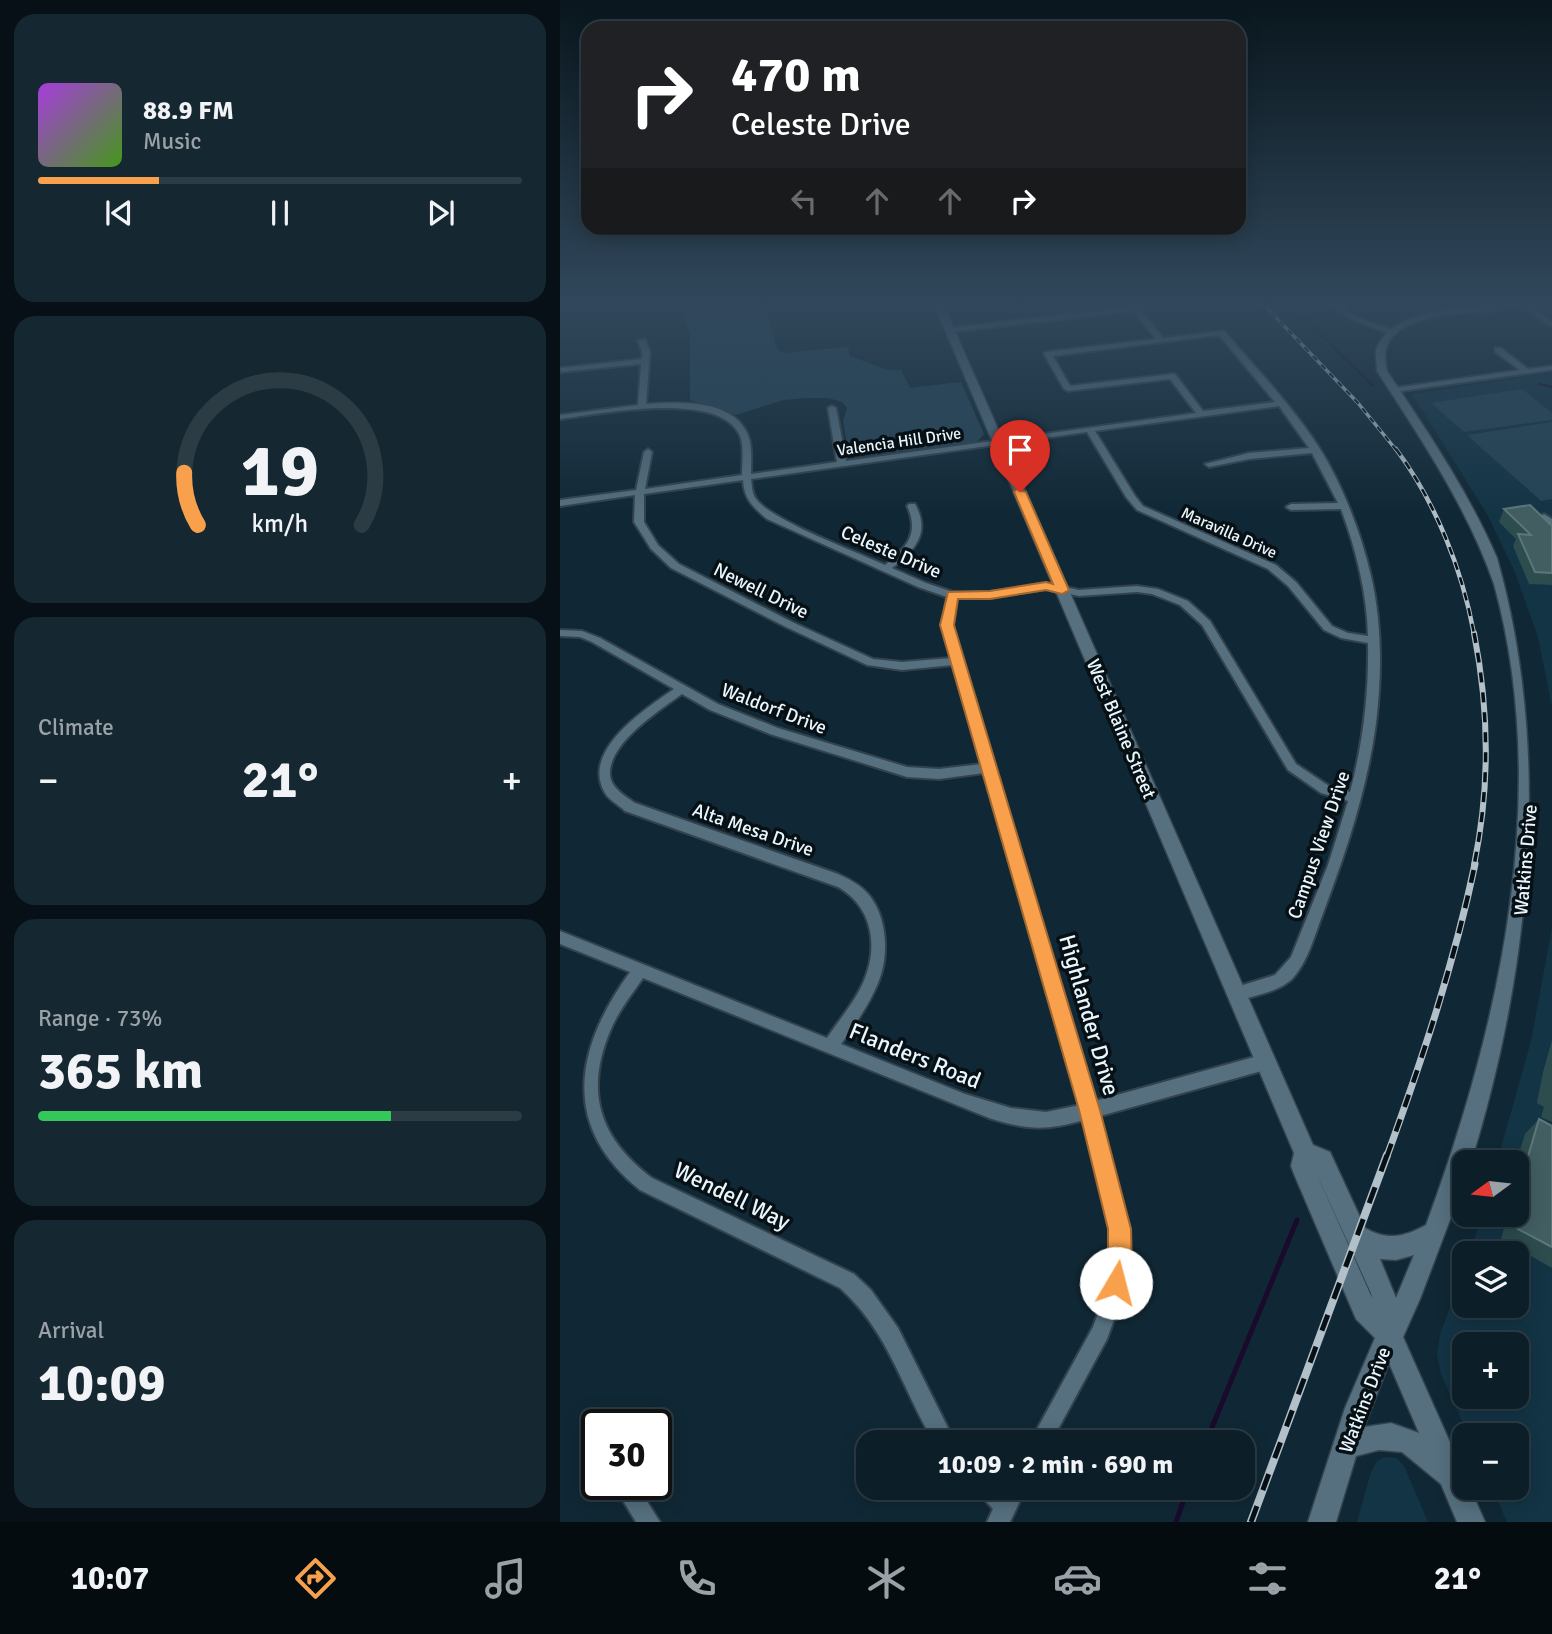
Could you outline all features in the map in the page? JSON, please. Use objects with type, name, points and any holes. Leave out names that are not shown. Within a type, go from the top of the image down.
[{"type":"main road","name":"West Blaine Street","points":[[970,375],[1305,1153],[1303,1166],[1364,1310],[1390,1336]]},
{"type":"main road","name":"Watkins Drive","points":[[1322,1522],[1372,1372],[1407,1302],[1434,1233],[1480,1095],[1507,994],[1525,905],[1534,755],[1519,649],[1500,584],[1475,527],[1385,375]]},
{"type":"main road","name":"West Blaine Street","points":[[1305,1153],[1322,1160],[1358,1236],[1383,1292],[1390,1336],[1471,1522]]},
{"type":"main road","points":[[1358,1236],[1370,1246],[1390,1249],[1405,1247],[1434,1233]]},
{"type":"main road","points":[[1345,1447],[1384,1434],[1400,1437],[1415,1446],[1450,1476]]},
{"type":"street","points":[[642,408],[645,375]]},
{"type":"street","points":[[1060,375],[1068,389],[1172,376],[1201,414]]},
{"type":"street","name":"Campus View Drive","points":[[1235,994],[1284,977],[1296,960],[1330,879],[1356,799],[1371,718],[1374,641],[1360,554],[1344,506],[1316,450],[1258,375]]},
{"type":"street","points":[[1394,390],[1505,375]]},
{"type":"street","name":"Valencia Hill Drive","points":[[560,503],[1282,403]]},
{"type":"street","name":"Celeste Drive","points":[[560,417],[676,404],[700,407],[735,422],[744,433],[746,476],[753,502],[769,517],[932,590],[952,595],[990,595],[1046,586],[1079,593],[1119,588],[1154,591],[1184,603],[1196,611],[1292,767],[1325,790],[1356,799]]},
{"type":"street","points":[[832,408],[842,463]]},
{"type":"street","name":"Maravilla Drive","points":[[1090,430],[1140,508],[1272,568],[1293,584],[1328,628],[1345,636],[1374,641]]},
{"type":"street","points":[[1209,464],[1249,456],[1316,450]]},
{"type":"street","name":"Newell Drive","points":[[648,452],[639,492],[639,522],[648,539],[663,557],[690,575],[871,662],[902,666],[958,661]]},
{"type":"street","points":[[885,569],[904,554],[916,538],[918,519],[912,506]]},
{"type":"street","points":[[1291,507],[1344,506]]},
{"type":"street","points":[[1544,517],[1552,524]]},
{"type":"street","name":"Highlander Drive","points":[[952,595],[947,625],[1090,1110],[1120,1229],[1120,1266],[1112,1300],[1100,1332],[1047,1430]]},
{"type":"street","name":"Waldorf Drive","points":[[560,632],[582,634],[596,640],[714,707],[748,722],[907,772],[939,774],[989,768]]},
{"type":"street","name":"Alta Mesa Drive","points":[[683,688],[613,742],[602,770],[605,783],[618,800],[630,807],[833,878],[860,894],[868,905],[876,930],[876,962],[870,983],[831,1046]]},
{"type":"street","name":"Flanders Road","points":[[560,937],[965,1102],[1022,1121],[1038,1122],[1090,1110],[1265,1062]]},
{"type":"street","name":"Wendell Way","points":[[640,970],[612,1012],[593,1059],[594,1121],[607,1149],[626,1172],[646,1184],[847,1281],[864,1294],[880,1317],[939,1430]]},
{"type":"street","points":[[634,1500],[649,1522]]},
{"type":"shaded area","points":[[690,375],[904,375],[910,388],[961,382],[984,434],[977,442],[855,457],[848,452],[843,420],[847,408],[842,402],[828,398],[783,400],[736,415],[690,400]]},
{"type":"shaded area","points":[[1552,375],[1552,707],[1538,637],[1514,570],[1487,514],[1412,394]]},
{"type":"shaded area","points":[[1522,389],[1552,413],[1552,420],[1464,432],[1431,403]]},
{"type":"shaded area","points":[[1552,422],[1552,499],[1541,501],[1467,435]]},
{"type":"shaded area","points":[[1552,928],[1552,1522],[1507,1522],[1497,1500],[1529,1500],[1529,1423],[1463,1423],[1456,1409],[1529,1409],[1529,1332],[1452,1332],[1452,1399],[1441,1374],[1437,1354],[1440,1335],[1452,1302],[1452,1318],[1529,1318],[1529,1241],[1474,1241],[1478,1227],[1530,1227],[1530,1150],[1500,1150],[1531,1041]]},
{"type":"shaded area","points":[[1385,1457],[1396,1458],[1404,1466],[1428,1522],[1357,1522],[1371,1472],[1377,1461]]},
{"type":"building","points":[[1530,505],[1552,526],[1552,573],[1535,572],[1518,534],[1531,535],[1504,509]]},
{"type":"building","points":[[1539,1119],[1552,1126],[1552,1247],[1516,1228],[1530,1227],[1530,1150]]},
{"type":"waterway","points":[[1362,375],[1373,386]]},
{"type":"waterway","points":[[1539,384],[1552,387]]},
{"type":"waterway","points":[[1211,1430],[1297,1220]]},
{"type":"waterway","points":[[1176,1522],[1184,1500]]},
{"type":"railway","points":[[1331,375],[1397,451]]},
{"type":"railway","points":[[1396,449],[1423,492],[1446,537],[1474,634]]},
{"type":"railway","points":[[1474,633],[1483,691],[1486,749],[1483,807],[1474,865]]},
{"type":"railway","points":[[1387,1156],[1436,1011],[1475,864]]},
{"type":"railway","points":[[1251,1522],[1387,1155]]},
{"type":"route","points":[[1020,492],[1062,590],[1046,586],[990,595],[952,595],[947,625],[1090,1110],[1120,1229],[1120,1266],[1116,1283]]}]
